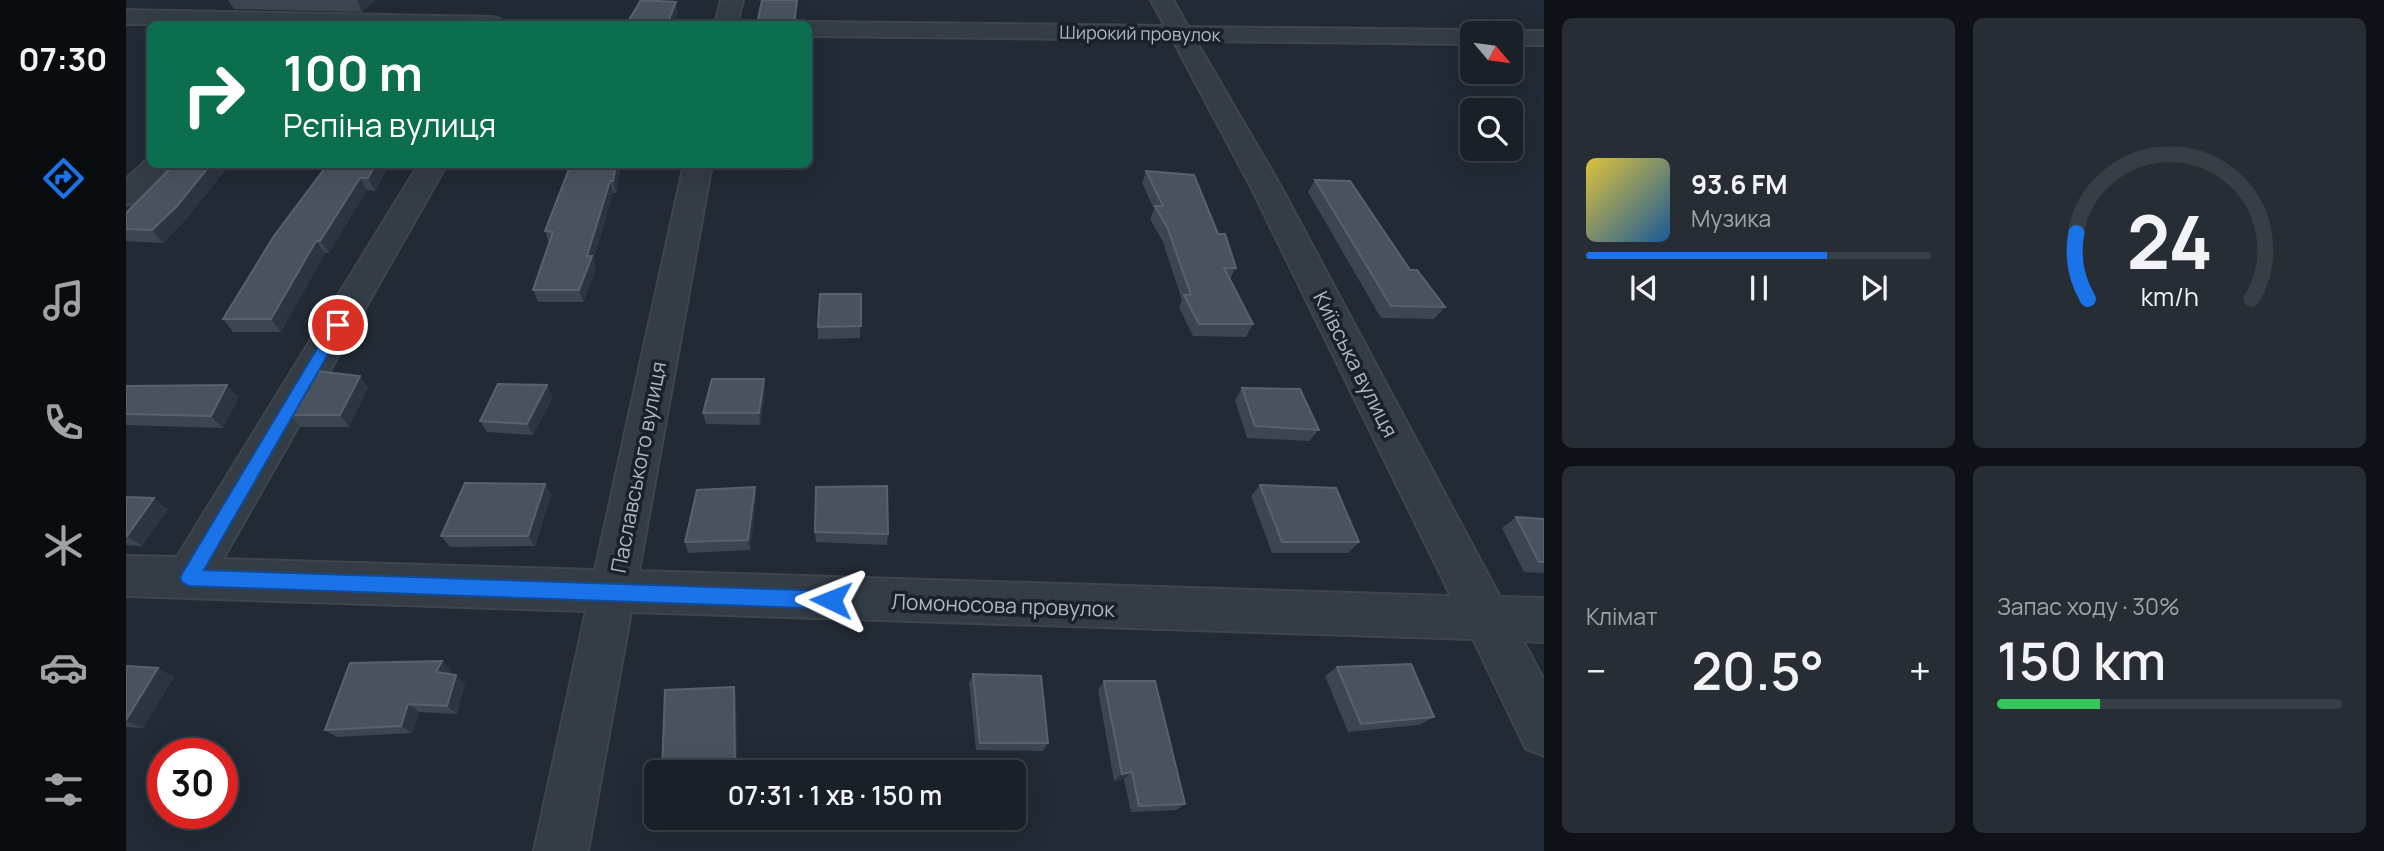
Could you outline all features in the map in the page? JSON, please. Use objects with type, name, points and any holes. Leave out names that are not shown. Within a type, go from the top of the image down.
[{"type":"street","points":[[293,21],[314,0]]},
{"type":"street","points":[[727,21],[732,0]]},
{"type":"street","name":"Київська вулиця","points":[[1162,0],[1266,187],[1544,731]]},
{"type":"street","points":[[126,17],[259,21]]},
{"type":"street","name":"Широкий провулок","points":[[812,29],[1460,37]]},
{"type":"street","points":[[1523,38],[1544,38]]},
{"type":"street","points":[[126,196],[153,168]]},
{"type":"street","points":[[189,578],[431,168]]},
{"type":"street","name":"Паславського вулиця","points":[[561,851],[697,168]]},
{"type":"street","name":"Ломоносова провулок","points":[[126,576],[1544,620]]},
{"type":"building","points":[[641,0],[676,2],[668,21],[629,20]]},
{"type":"building","points":[[762,0],[797,0],[794,21],[758,21]]},
{"type":"building","points":[[171,168],[208,168],[177,206],[152,230],[126,229],[126,213]]},
{"type":"building","points":[[325,168],[374,168],[368,178],[360,178],[320,241],[316,241],[271,319],[223,319],[274,236]]},
{"type":"building","points":[[569,168],[615,168],[587,256],[592,256],[579,290],[533,290],[553,232],[545,231]]},
{"type":"building","points":[[1146,171],[1194,175],[1218,234],[1225,234],[1236,268],[1224,268],[1253,324],[1199,324],[1184,295],[1191,295],[1168,229],[1155,206],[1163,206]]},
{"type":"building","points":[[1315,180],[1350,181],[1410,270],[1417,270],[1445,307],[1391,306]]},
{"type":"building","points":[[820,294],[861,294],[861,326],[818,327]]},
{"type":"building","points":[[316,371],[360,376],[340,415],[290,415]]},
{"type":"building","points":[[712,379],[764,379],[759,413],[703,413]]},
{"type":"building","points":[[498,384],[547,385],[527,424],[480,421]]},
{"type":"building","points":[[227,385],[211,416],[126,414],[126,386]]},
{"type":"building","points":[[1242,388],[1300,389],[1319,430],[1255,426]]},
{"type":"building","points":[[465,483],[545,484],[528,536],[441,536]]},
{"type":"building","points":[[1260,485],[1336,488],[1359,542],[1282,542]]},
{"type":"building","points":[[887,486],[888,534],[815,532],[816,487]]},
{"type":"building","points":[[755,487],[748,540],[685,542],[697,490]]},
{"type":"building","points":[[126,497],[154,498],[127,536],[126,536]]},
{"type":"building","points":[[1516,517],[1544,519],[1544,562],[1539,562]]},
{"type":"building","points":[[442,661],[436,672],[456,675],[447,706],[408,704],[401,726],[325,730],[350,663]]},
{"type":"building","points":[[1411,664],[1434,717],[1361,724],[1337,667]]},
{"type":"building","points":[[126,666],[158,668],[126,720]]},
{"type":"building","points":[[973,674],[1041,676],[1048,743],[980,743]]},
{"type":"building","points":[[1104,681],[1155,681],[1185,804],[1139,806],[1132,772],[1122,774]]},
{"type":"building","points":[[734,687],[735,760],[662,760],[665,690]]},
{"type":"route","points":[[338,325],[189,578],[831,600]]}]
